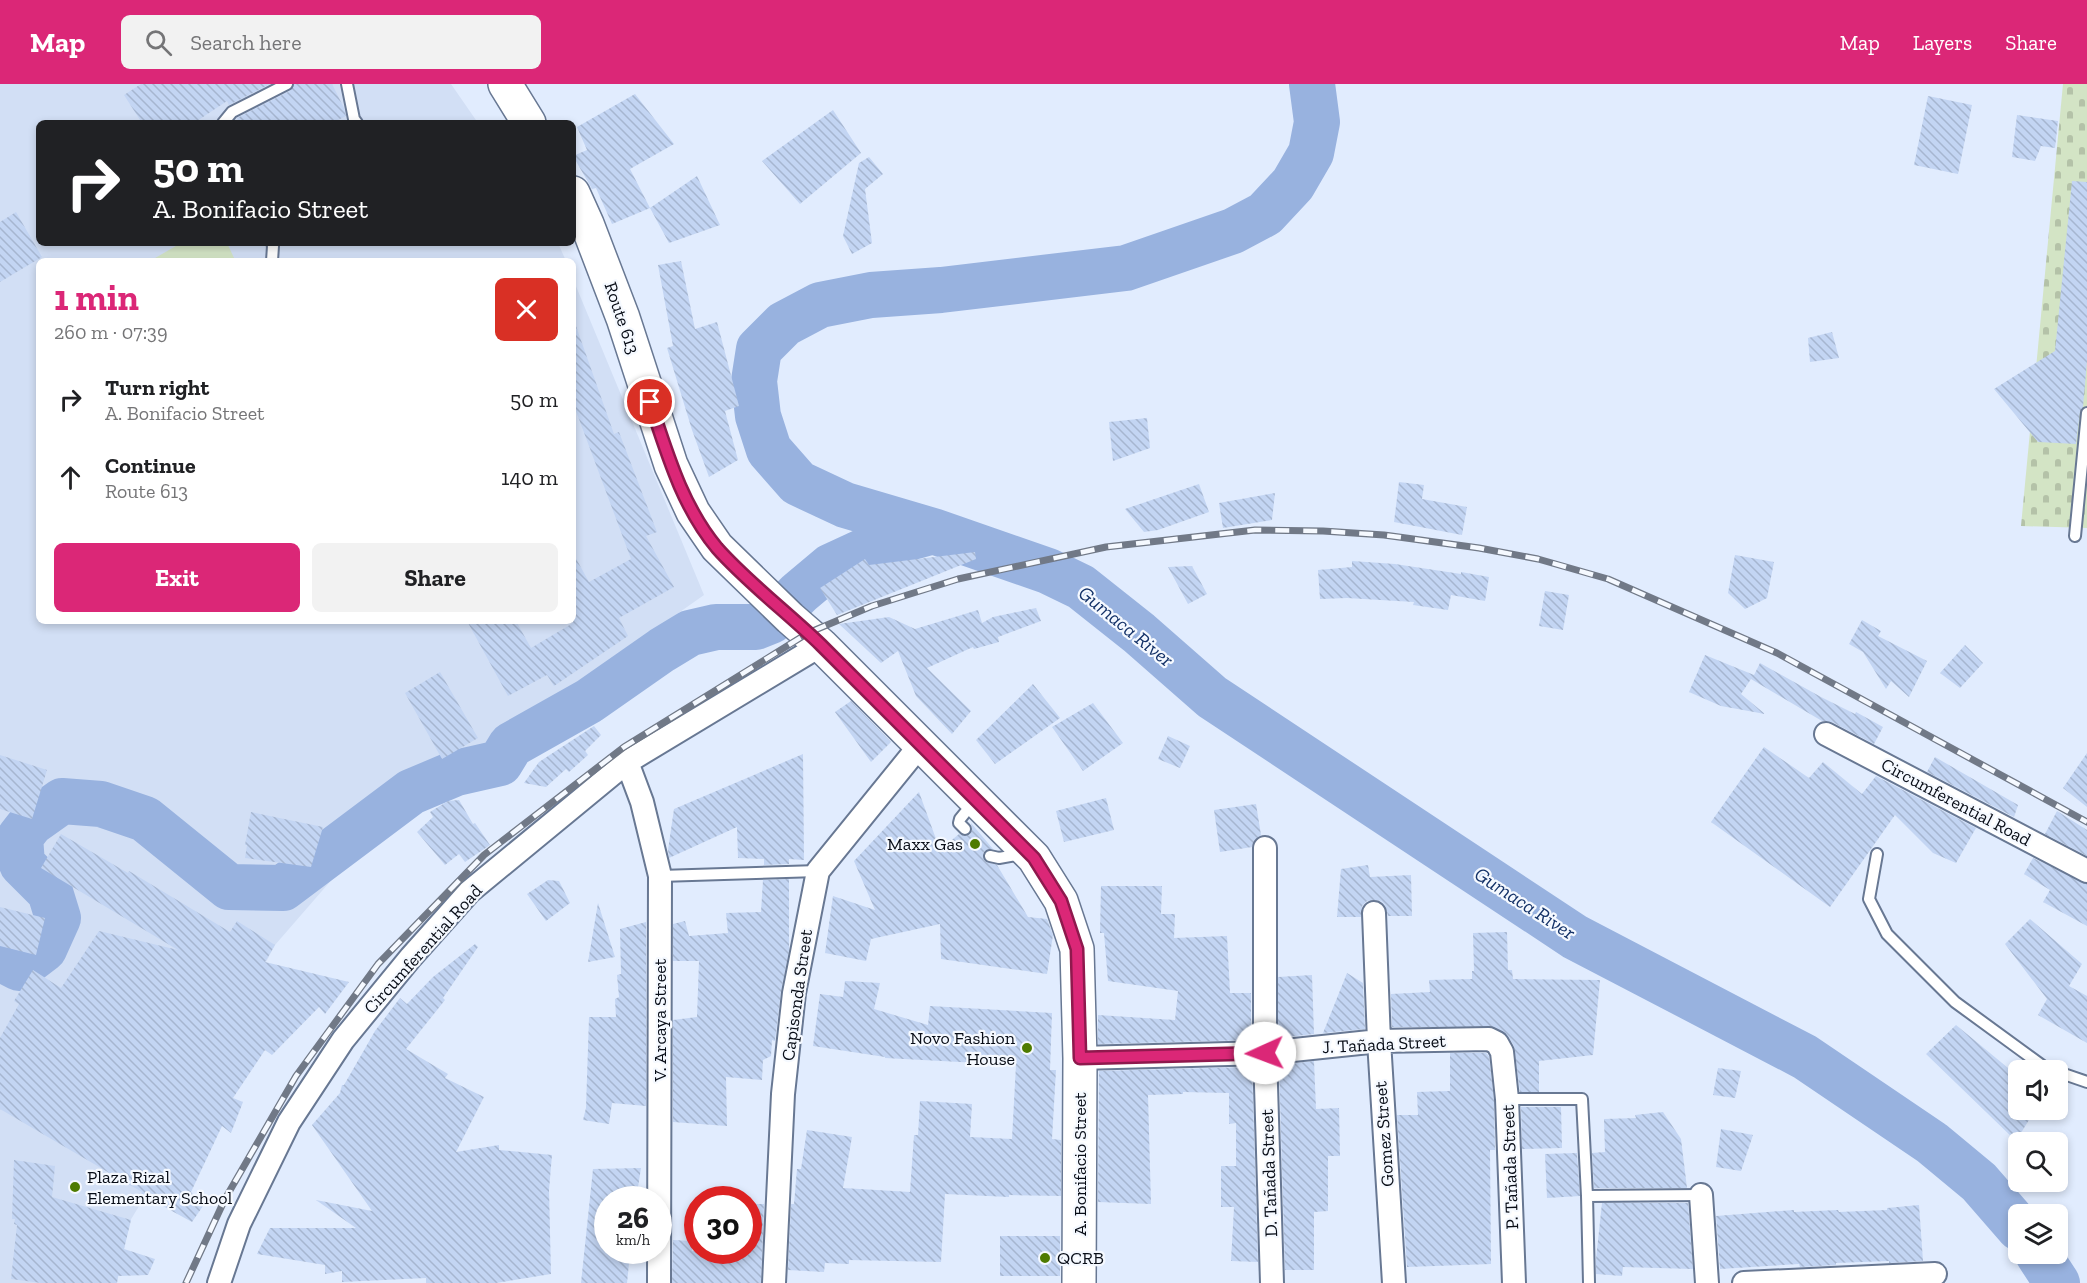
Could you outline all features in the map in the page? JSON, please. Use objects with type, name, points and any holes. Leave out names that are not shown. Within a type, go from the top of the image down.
[{"type":"main road","points":[[505,84],[527,120]]},
{"type":"main road","name":"Route 613","points":[[576,207],[580,226],[623,318],[671,465],[693,512],[717,547],[790,618]]},
{"type":"main road","name":"A. Bonifacio Street","points":[[790,618],[821,645],[921,744],[970,814],[1034,858],[1061,901],[1077,949],[1080,1058],[1079,1283]]},
{"type":"street","name":"Circumferential Road","points":[[219,1283],[239,1224],[288,1122],[344,1040],[411,957],[469,892],[627,762],[821,645]]},
{"type":"street","name":"Circumferential Road","points":[[1826,734],[2087,871]]},
{"type":"street","name":"Capisonda Street","points":[[774,1283],[783,1094],[793,1004],[818,871],[921,744]]},
{"type":"street","name":"V. Arcaya Street","points":[[627,762],[642,802],[660,876],[659,1283]]},
{"type":"street","name":"D. Tañada Street","points":[[1265,848],[1265,1053],[1272,1283]]},
{"type":"street","name":"Gomez Street","points":[[1374,914],[1378,1041],[1394,1283]]},
{"type":"street","name":"J. Tañada Street","points":[[1080,1058],[1265,1053],[1378,1041],[1489,1039],[1497,1043],[1502,1052]]},
{"type":"street","name":"P. Tañada Street","points":[[1502,1052],[1507,1099],[1514,1283]]},
{"type":"street","points":[[1701,1195],[1707,1283]]},
{"type":"street","points":[[1744,1283],[1935,1275]]},
{"type":"lane","points":[[225,120],[232,112],[287,84]]},
{"type":"lane","points":[[347,84],[355,120]]},
{"type":"lane","points":[[2074,536],[2087,413]]},
{"type":"lane","points":[[990,856],[999,858],[1028,852]]},
{"type":"lane","points":[[1877,854],[1869,899],[1887,934],[1955,1002],[2034,1060]]},
{"type":"lane","points":[[660,876],[818,871]]},
{"type":"lane","points":[[2068,1076],[2087,1082]]},
{"type":"lane","points":[[1507,1099],[1582,1099],[1589,1283]]},
{"type":"lane","points":[[1587,1196],[1701,1195]]},
{"type":"shaded area","points":[[0,84],[451,84],[476,120],[36,120],[36,246],[559,246],[565,258],[36,258],[36,624],[576,624],[576,286],[704,595],[381,823],[275,945],[239,1013],[235,1047],[130,1221],[117,1283],[0,1283]]},
{"type":"green space","points":[[2063,84],[2087,84],[2087,528],[2021,526]]},
{"type":"green space","points":[[176,246],[228,246],[234,258],[155,258]]},
{"type":"building","points":[[141,84],[270,84],[229,105],[227,101],[198,120],[140,120],[124,95]]},
{"type":"building","points":[[294,84],[332,84],[346,116],[338,120],[238,120],[237,118],[290,91]]},
{"type":"building","points":[[635,94],[674,144],[630,169],[650,208],[612,224],[596,188],[592,189],[576,161],[576,155],[587,150],[577,127]]},
{"type":"building","points":[[1928,96],[1972,105],[1958,174],[1914,165]]},
{"type":"building","points":[[833,110],[861,153],[800,204],[762,161]]},
{"type":"building","points":[[2017,115],[2058,121],[2055,148],[2041,146],[2035,161],[2012,157]]},
{"type":"building","points":[[869,157],[883,174],[865,189],[872,243],[852,254],[843,236],[859,163]]},
{"type":"building","points":[[697,176],[720,225],[669,243],[650,208]]},
{"type":"building","points":[[2072,181],[2087,182],[2087,361],[2083,407],[2080,412],[2076,444],[2038,442],[1994,389],[2055,351]]},
{"type":"building","points":[[16,212],[42,257],[36,258],[36,261],[0,282],[0,222]]},
{"type":"building","points":[[681,261],[695,329],[717,322],[739,406],[725,411],[738,460],[709,477],[667,348],[673,346],[658,265]]},
{"type":"building","points":[[576,326],[614,434],[619,432],[657,532],[646,536],[674,587],[619,618],[628,636],[554,686],[547,675],[508,696],[469,624],[518,624],[531,648],[571,624],[576,624],[576,558],[589,582],[631,559],[576,411]]},
{"type":"building","points":[[1832,332],[1839,358],[1810,362],[1808,338]]},
{"type":"building","points":[[1147,418],[1150,448],[1113,461],[1109,422]]},
{"type":"building","points":[[1399,482],[1424,485],[1422,499],[1467,507],[1462,535],[1394,522]]},
{"type":"building","points":[[1199,484],[1209,512],[1158,530],[1144,532],[1125,509]]},
{"type":"building","points":[[1275,493],[1272,520],[1223,528],[1219,503]]},
{"type":"building","points":[[975,552],[976,559],[837,615],[820,588],[865,559],[869,565]]},
{"type":"building","points":[[1735,555],[1774,562],[1767,598],[1745,609],[1728,593]]},
{"type":"building","points":[[1352,561],[1395,564],[1489,577],[1485,601],[1451,595],[1448,610],[1413,605],[1414,602],[1347,598],[1320,599],[1318,570],[1352,567]]},
{"type":"building","points":[[1192,566],[1207,594],[1188,604],[1168,567]]},
{"type":"building","points":[[1545,591],[1569,595],[1563,630],[1539,626]]},
{"type":"building","points":[[1036,608],[1041,621],[998,637],[999,642],[974,649],[973,647],[927,668],[971,711],[952,734],[916,696],[898,651],[881,663],[839,624],[889,617],[915,629],[978,610],[982,623],[993,617]]},
{"type":"building","points":[[1862,620],[1881,631],[1878,636],[1927,661],[1909,697],[1891,681],[1886,689],[1863,652],[1849,644]]},
{"type":"building","points":[[1965,645],[1983,663],[1960,688],[1940,673]]},
{"type":"building","points":[[1705,655],[1754,675],[1760,663],[1821,697],[1883,727],[1874,744],[1832,722],[1822,721],[1751,679],[1741,694],[1765,714],[1721,706],[1689,692]]},
{"type":"building","points":[[440,672],[478,738],[442,759],[405,693]]},
{"type":"building","points":[[1033,684],[1060,718],[995,764],[976,740]]},
{"type":"building","points":[[851,701],[891,742],[871,762],[835,712]]},
{"type":"building","points":[[1093,703],[1123,743],[1083,771],[1052,727]]},
{"type":"building","points":[[594,726],[601,735],[585,751],[588,755],[569,772],[566,769],[546,787],[524,783],[539,762]]},
{"type":"building","points":[[1168,736],[1190,746],[1180,768],[1158,759]]},
{"type":"building","points":[[1764,747],[1809,778],[1823,762],[1862,794],[1876,776],[1976,828],[1956,863],[1933,853],[1895,815],[1830,907],[1711,822]]},
{"type":"building","points":[[2087,753],[2087,807],[2063,788]]},
{"type":"building","points":[[803,754],[804,860],[789,859],[789,864],[764,865],[764,859],[738,858],[737,827],[669,858],[668,850],[674,809]]},
{"type":"building","points":[[0,755],[47,770],[32,819],[0,809]]},
{"type":"building","points":[[1935,757],[2018,805],[2014,817],[1927,772]]},
{"type":"building","points":[[919,792],[940,850],[959,834],[970,835],[971,823],[993,849],[984,851],[985,861],[997,865],[1028,917],[1047,919],[1053,935],[1047,974],[941,959],[940,924],[871,939],[866,961],[825,953],[833,896],[875,910],[854,861]]},
{"type":"building","points":[[1106,798],[1114,830],[1064,842],[1056,811]]},
{"type":"building","points":[[459,800],[473,824],[475,823],[490,845],[465,862],[459,854],[445,865],[417,832],[433,817],[430,812],[448,801]]},
{"type":"building","points":[[1256,804],[1261,835],[1254,841],[1252,847],[1220,852],[1214,810]]},
{"type":"building","points":[[2057,811],[2087,830],[2087,856],[2045,834]]},
{"type":"building","points":[[251,812],[323,827],[311,867],[245,858]]},
{"type":"building","points":[[61,834],[128,873],[129,871],[230,932],[237,921],[275,945],[265,962],[349,982],[325,1014],[319,1007],[272,1055],[265,1050],[233,1098],[243,1102],[231,1133],[222,1126],[191,1192],[203,1206],[192,1222],[0,1109],[0,1038],[19,1004],[14,1001],[33,970],[61,988],[99,931],[178,950],[41,868]]},
{"type":"building","points":[[2033,858],[2087,884],[2087,926],[2043,902],[2050,890],[2024,874]]},
{"type":"building","points":[[1368,865],[1370,877],[1411,875],[1412,916],[1388,916],[1385,905],[1381,901],[1374,900],[1367,901],[1362,906],[1361,917],[1337,917],[1341,869]]},
{"type":"building","points":[[789,879],[789,951],[775,1041],[772,1040],[771,1056],[763,1060],[762,1080],[726,1077],[727,1126],[673,1122],[673,1020],[697,1017],[699,961],[673,961],[673,924],[685,921],[689,936],[728,933],[726,913],[761,912],[763,880]]},
{"type":"building","points":[[548,880],[559,881],[570,903],[546,921],[527,894]]},
{"type":"building","points":[[1101,886],[1162,886],[1161,914],[1175,914],[1174,938],[1227,936],[1230,993],[1251,993],[1251,1040],[1098,1044],[1098,1015],[1175,1020],[1178,991],[1108,981],[1104,933],[1100,933]]},
{"type":"building","points":[[598,903],[615,957],[588,962]]},
{"type":"building","points":[[0,907],[45,918],[36,955],[0,946]]},
{"type":"building","points":[[2030,919],[2082,964],[2069,986],[2087,996],[2087,1043],[2038,1015],[2047,999],[2005,944]]},
{"type":"building","points":[[646,922],[646,1106],[612,1103],[609,1124],[583,1120],[586,1108],[589,1017],[616,1017],[615,999],[619,997],[617,975],[621,974],[620,929]]},
{"type":"building","points":[[1507,932],[1508,970],[1512,970],[1513,979],[1600,980],[1593,1055],[1539,1061],[1539,1092],[1520,1092],[1514,1046],[1508,1036],[1495,1027],[1392,1027],[1391,994],[1430,992],[1429,980],[1472,979],[1472,971],[1474,971],[1473,933]]},
{"type":"building","points":[[475,944],[478,947],[443,998],[445,1000],[406,1049],[448,1074],[445,1078],[484,1097],[456,1152],[499,1145],[499,1150],[552,1155],[549,1190],[551,1274],[496,1283],[426,1283],[426,1278],[342,1282],[342,1271],[325,1274],[325,1265],[257,1254],[270,1228],[356,1228],[316,1200],[372,1211],[312,1125],[340,1093],[342,1085],[375,1031],[400,998],[407,1004],[433,977]]},
{"type":"building","points":[[1347,973],[1363,983],[1365,1029],[1323,1033]]},
{"type":"building","points":[[1312,975],[1314,1034],[1278,1038],[1278,977]]},
{"type":"building","points":[[845,981],[880,983],[874,1009],[928,1025],[930,1006],[1052,1013],[1050,1070],[1056,1070],[1052,1139],[1061,1140],[1061,1196],[1009,1195],[1009,1197],[945,1194],[941,1262],[849,1260],[849,1264],[825,1263],[824,1272],[788,1270],[791,1204],[794,1204],[797,1169],[801,1169],[807,1130],[852,1137],[843,1188],[910,1192],[914,1135],[918,1135],[920,1101],[972,1104],[970,1137],[1012,1139],[1016,1065],[885,1058],[813,1046],[820,994],[843,997]]},
{"type":"building","points":[[1956,1025],[2008,1068],[2008,1120],[2029,1120],[2022,1132],[2008,1133],[1926,1054]]},
{"type":"building","points":[[1450,1053],[1486,1053],[1489,1056],[1494,1100],[1495,1150],[1490,1150],[1491,1264],[1407,1267],[1397,1115],[1418,1115],[1417,1092],[1450,1091]]},
{"type":"building","points":[[1314,1061],[1316,1109],[1339,1108],[1340,1156],[1328,1156],[1328,1211],[1314,1212],[1314,1270],[1285,1270],[1279,1065]]},
{"type":"building","points":[[1252,1067],[1258,1262],[1231,1261],[1234,1207],[1221,1207],[1221,1166],[1236,1166],[1236,1123],[1229,1124],[1229,1093],[1183,1092],[1183,1094],[1148,1095],[1151,1204],[1098,1202],[1099,1071]]},
{"type":"building","points":[[1718,1068],[1741,1071],[1735,1098],[1713,1095]]},
{"type":"building","points":[[1521,1107],[1561,1107],[1562,1148],[1522,1149]]},
{"type":"building","points":[[1663,1112],[1681,1139],[1687,1188],[1594,1188],[1592,1153],[1605,1152],[1604,1119],[1636,1118],[1635,1115]]},
{"type":"building","points":[[1721,1129],[1753,1135],[1741,1171],[1716,1167]]},
{"type":"building","points":[[1577,1153],[1580,1196],[1547,1198],[1545,1154]]},
{"type":"building","points":[[14,1160],[55,1166],[52,1197],[131,1220],[124,1249],[155,1259],[148,1275],[118,1276],[117,1283],[41,1283],[11,1279],[17,1225],[14,1224],[15,1219],[12,1219]]},
{"type":"building","points":[[641,1168],[638,1186],[594,1186],[594,1264],[629,1264],[627,1283],[581,1283],[593,1169]]},
{"type":"building","points":[[1602,1203],[1688,1203],[1693,1269],[1623,1267],[1622,1276],[1596,1274]]},
{"type":"building","points":[[762,1204],[764,1204],[762,1257]]},
{"type":"building","points":[[1919,1205],[1923,1261],[1836,1263],[1836,1265],[1800,1267],[1799,1264],[1720,1269],[1716,1216],[1794,1210],[1794,1212],[1838,1210],[1839,1212],[1887,1210],[1887,1208]]},
{"type":"building","points":[[1000,1236],[1060,1236],[1060,1276],[1000,1276]]},
{"type":"building","points":[[673,1240],[684,1241],[684,1264],[762,1264],[761,1283],[672,1283]]},
{"type":"waterway","name":"Gumaca River","points":[[1312,84],[1317,122],[1311,153],[1293,184],[1265,214],[1233,231],[1126,268],[941,290],[871,295],[820,305],[784,324],[759,349],[754,381],[758,416],[769,450],[798,483],[845,505],[933,531],[1048,571],[1081,587],[1139,633],[1212,697],[1575,937],[1805,1057],[1932,1143],[1979,1182],[2008,1215]]},
{"type":"waterway","points":[[0,958],[19,968],[44,949],[58,918],[50,892],[22,864],[20,837],[31,823],[62,801],[101,804],[145,819],[229,887],[283,888],[411,792],[456,773],[500,763],[511,745],[589,701],[690,633],[716,627],[756,627],[771,621],[830,567],[869,549],[933,531]]},
{"type":"waterway","name":"Gumaca River","points":[[2045,1264],[2057,1283]]},
{"type":"railway","points":[[186,1283],[225,1199],[296,1076],[378,964],[484,855],[624,747],[808,633],[872,606],[958,579],[1106,547],[1255,530],[1384,535],[1538,559],[1608,579],[1777,653],[2087,822]]},
{"type":"place","name":"Maxx Gas","points":[[975,844]]},
{"type":"place","name":"Novo Fashion House","points":[[1027,1048]]},
{"type":"place","name":"Plaza Rizal Elementary School","points":[[75,1187]]},
{"type":"place","name":"QCRB","points":[[1045,1258]]},
{"type":"route","points":[[650,402],[671,465],[693,512],[717,547],[821,645],[1034,858],[1061,901],[1077,949],[1080,1058],[1265,1053]]}]
